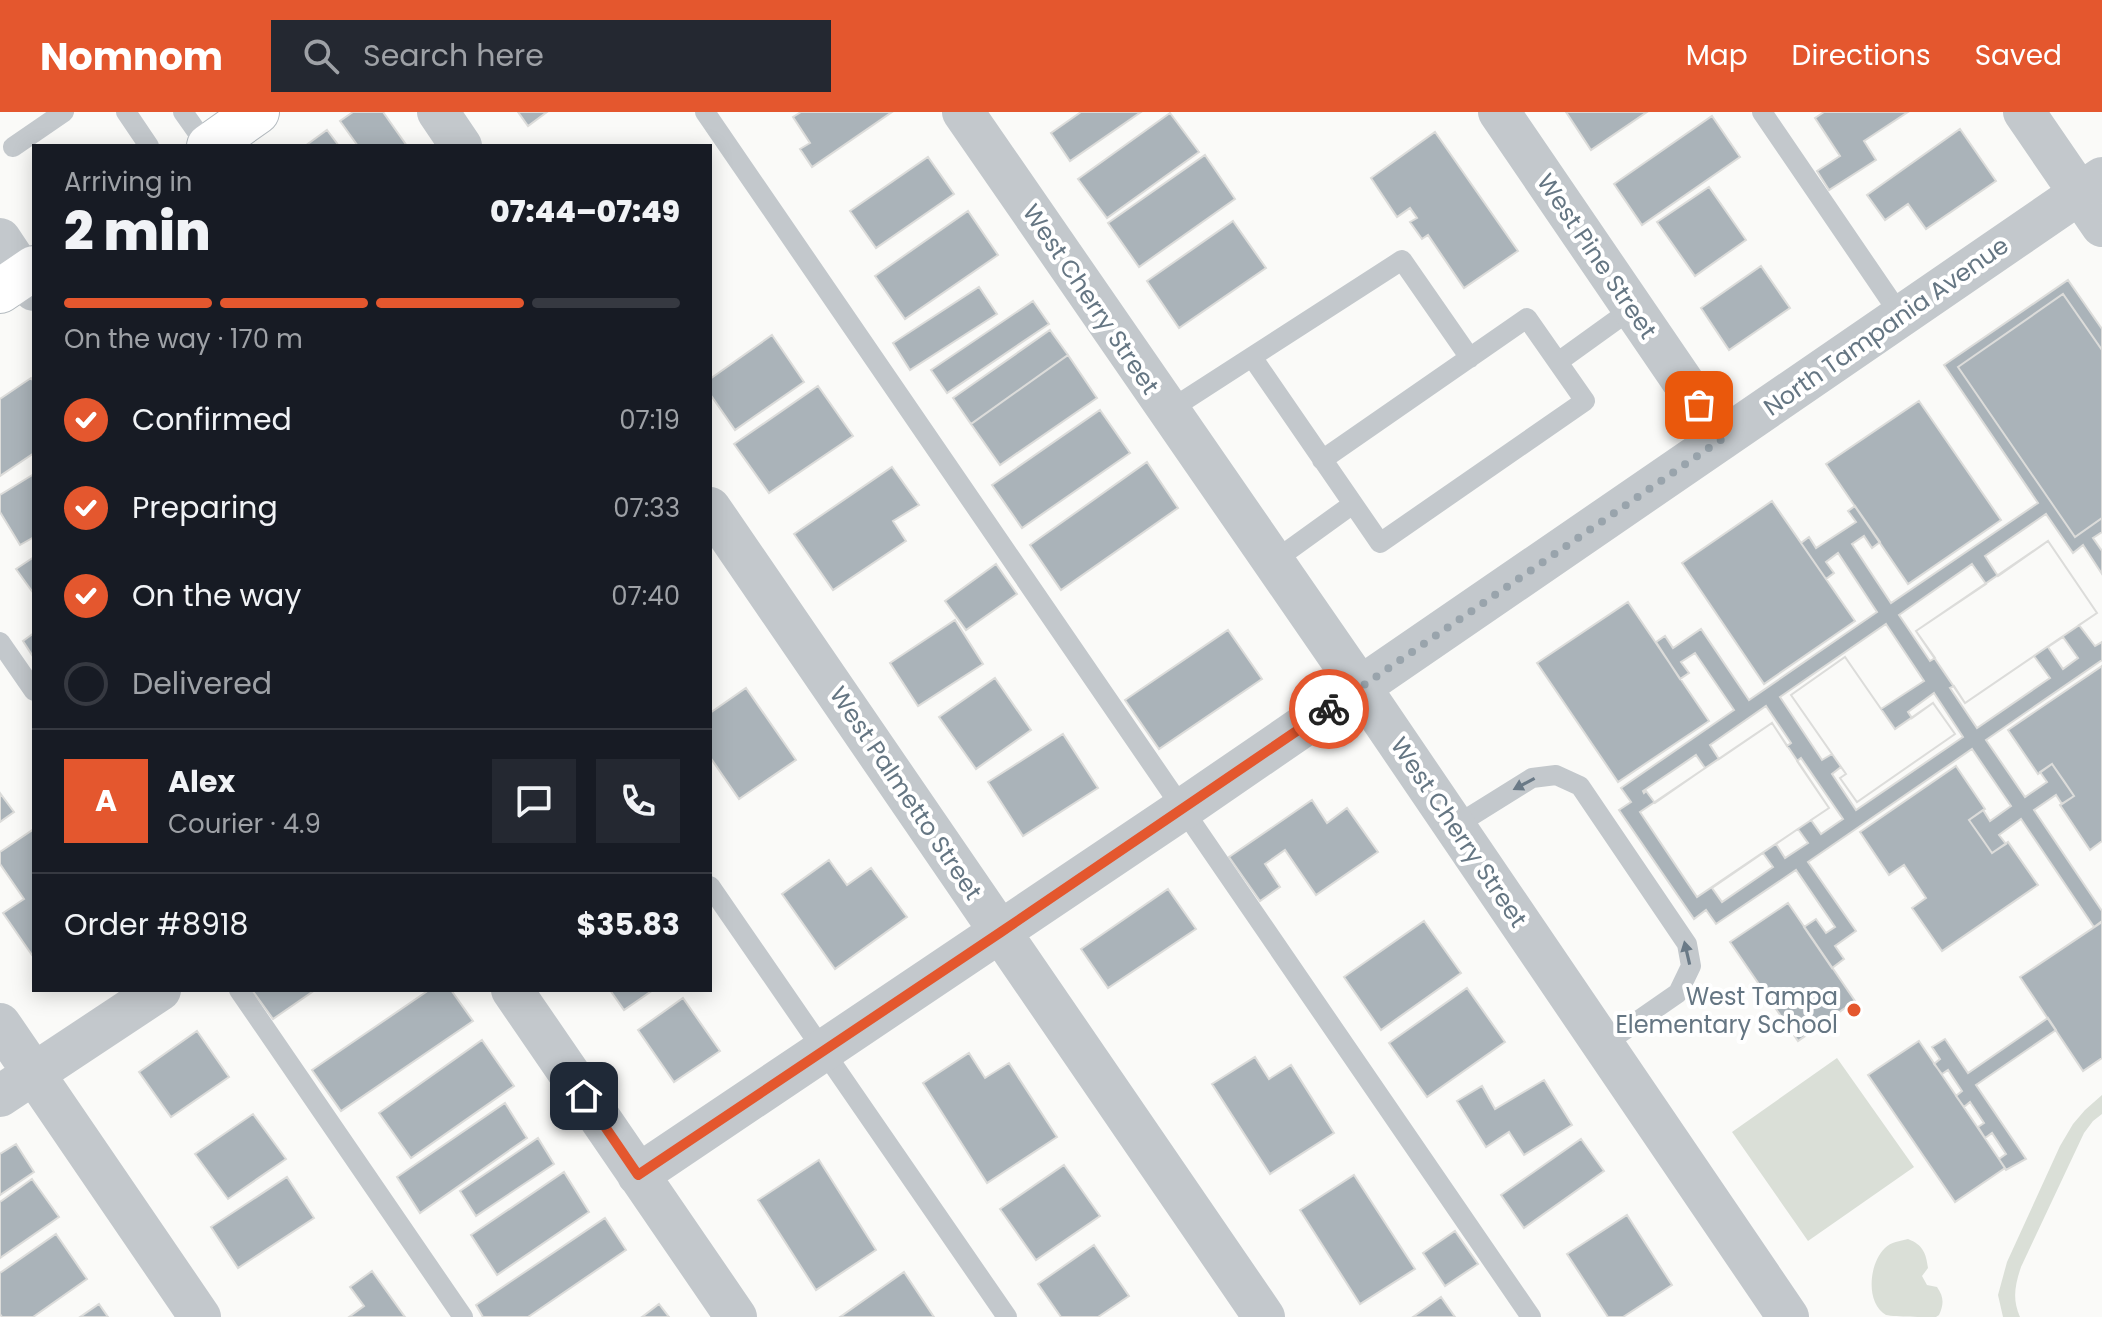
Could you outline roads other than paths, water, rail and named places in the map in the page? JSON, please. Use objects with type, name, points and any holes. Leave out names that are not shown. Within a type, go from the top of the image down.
[{"type":"main road","points":[[211,144],[257,112]]},
{"type":"street","points":[[438,112],[460,144]]},
{"type":"street","name":"West Cherry Street","points":[[963,112],[1274,561],[1788,1317]]},
{"type":"street","name":"West Pine Street","points":[[1499,112],[1722,439]]},
{"type":"street","points":[[2024,112],[2095,199]]},
{"type":"street","name":"North Tampania Avenue","points":[[638,1175],[1184,808],[1901,316],[2095,199]]},
{"type":"street","points":[[0,239],[23,281]]},
{"type":"street","name":"West Palmetto Street","points":[[712,511],[1264,1317]]},
{"type":"street","points":[[17,1085],[157,992]]},
{"type":"street","points":[[513,992],[736,1317]]},
{"type":"street","points":[[0,1024],[17,1085],[200,1317]]},
{"type":"lane","points":[[13,147],[64,112]]},
{"type":"lane","points":[[126,112],[148,144]]},
{"type":"lane","points":[[183,112],[207,144]]},
{"type":"lane","points":[[705,112],[1531,1317]]},
{"type":"lane","points":[[1762,112],[1901,316]]},
{"type":"lane","points":[[1168,411],[1402,260],[1470,358]]},
{"type":"lane","points":[[1558,362],[1633,308]]},
{"type":"lane","points":[[1252,357],[1322,460],[1380,543],[1585,401],[1527,318],[1322,460]]},
{"type":"lane","points":[[1274,561],[1353,504]]},
{"type":"lane","points":[[0,642],[32,688]]},
{"type":"lane","points":[[1455,826],[1532,778],[1556,775],[1580,786],[1687,944],[1691,966],[1678,993],[1603,1045]]},
{"type":"lane","points":[[712,889],[1007,1317]]},
{"type":"lane","points":[[240,992],[463,1317]]},
{"type":"place","name":"West Tampa Elementary School","points":[[1854,1010]]}]
